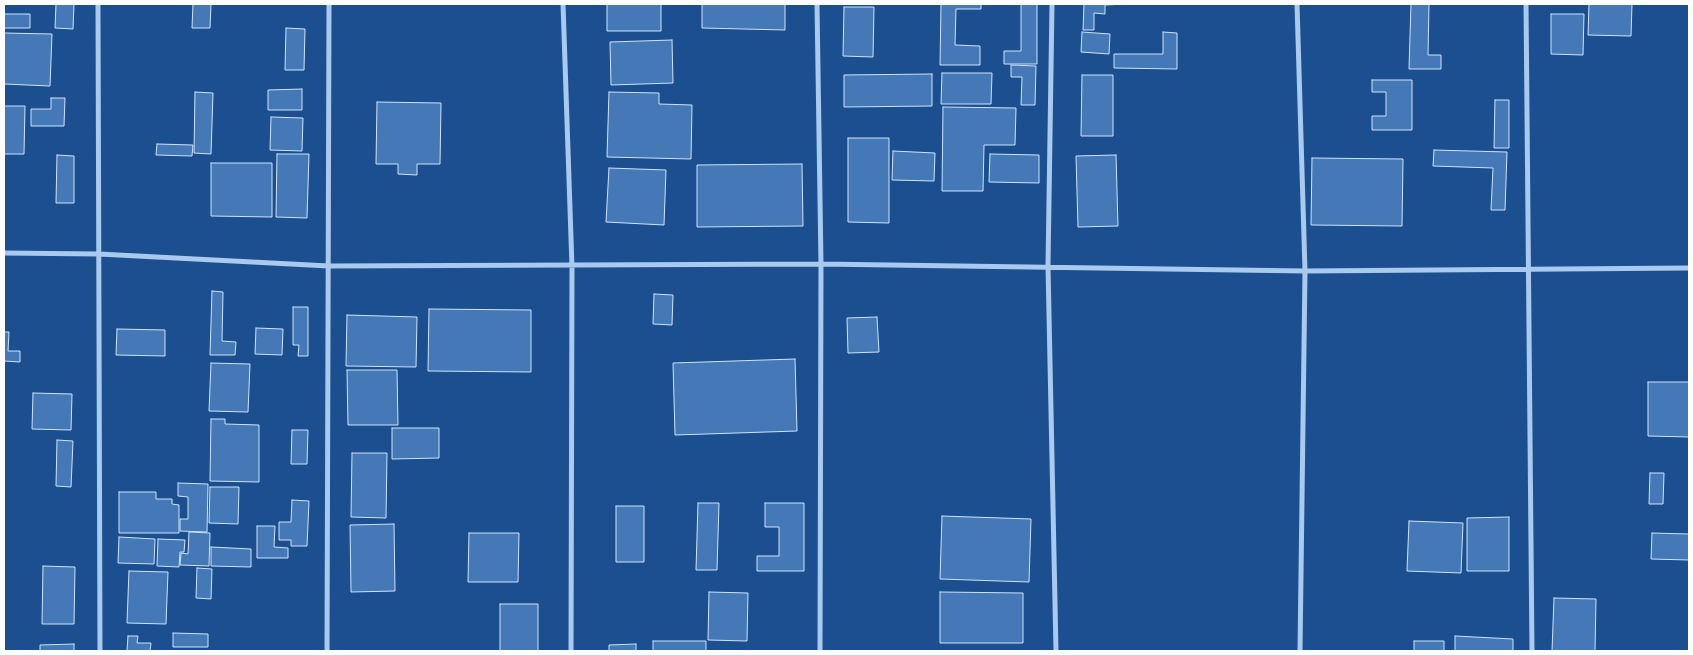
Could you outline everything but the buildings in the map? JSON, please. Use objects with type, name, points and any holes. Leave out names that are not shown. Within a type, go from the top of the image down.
[{"type":"street","points":[[98,4],[100,651]]},
{"type":"street","points":[[327,651],[328,4]]},
{"type":"street","points":[[563,4],[572,266],[571,651]]},
{"type":"street","points":[[817,4],[821,264],[820,651]]},
{"type":"street","points":[[1052,4],[1048,266],[1056,651]]},
{"type":"street","points":[[1297,4],[1305,270],[1300,651]]},
{"type":"street","points":[[1526,4],[1530,269],[1532,651]]},
{"type":"street","points":[[4,253],[99,254],[329,266],[821,264],[1305,270],[1689,268]]}]
